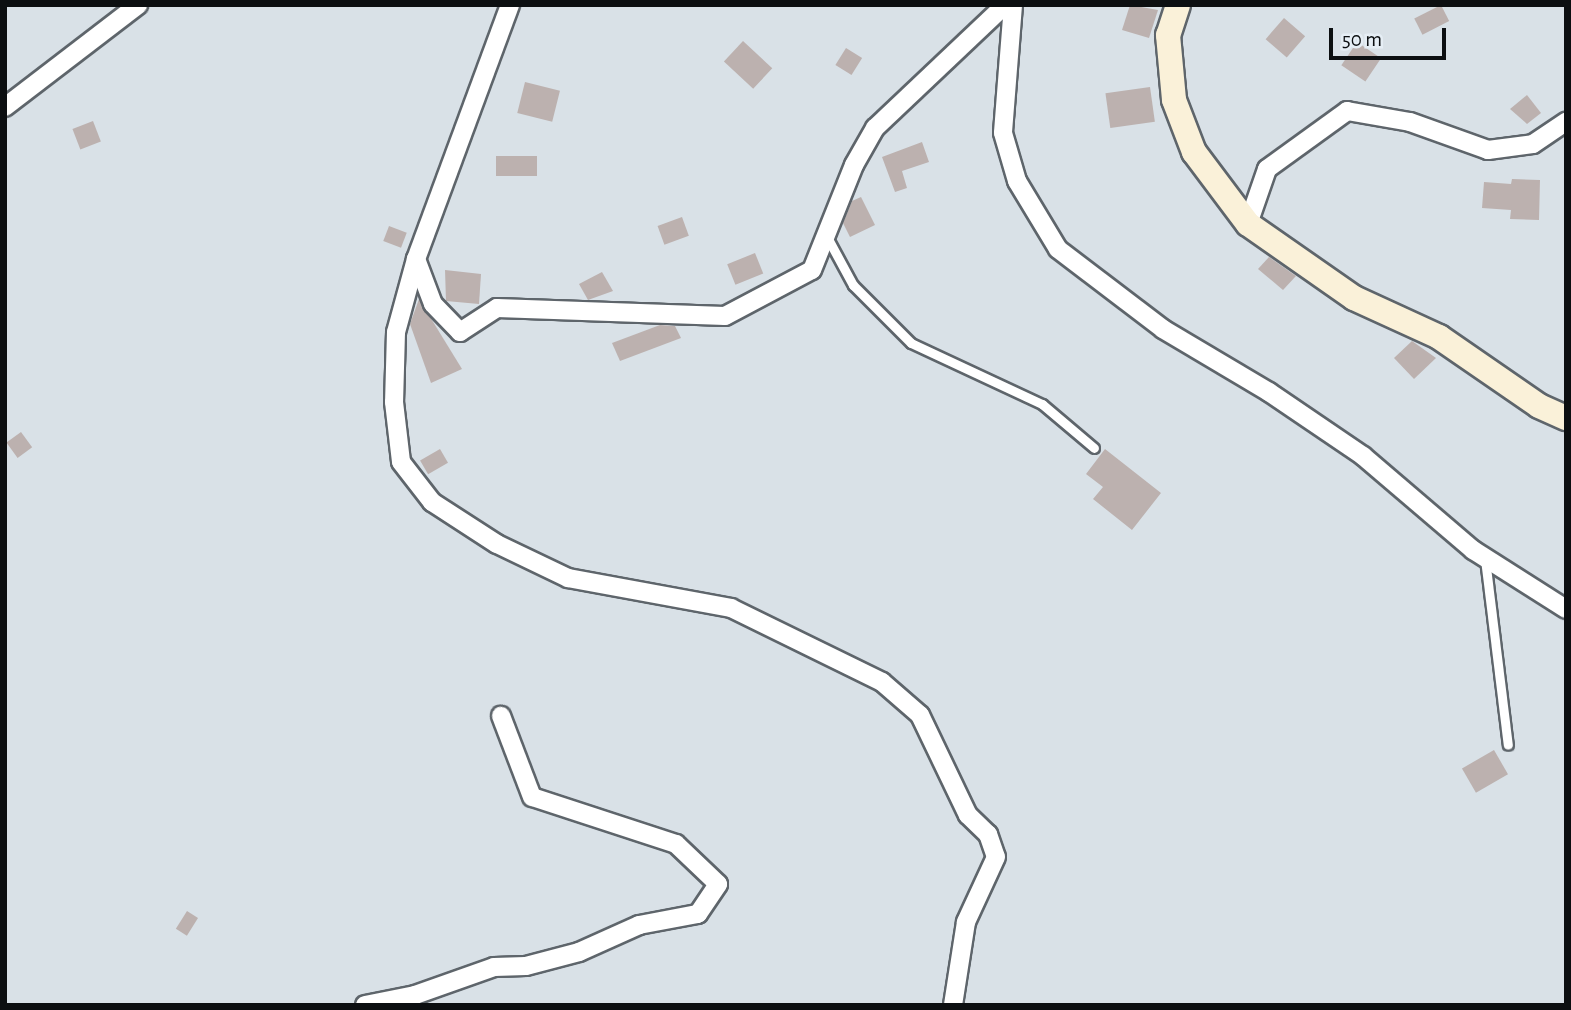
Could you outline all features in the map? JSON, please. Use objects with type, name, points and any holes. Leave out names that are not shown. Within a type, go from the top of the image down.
[{"type":"street","points":[[5,107],[138,5]]},
{"type":"street","points":[[510,5],[416,259],[396,332],[394,402],[401,462],[432,502],[498,544],[568,578],[731,608],[881,682],[920,715],[968,816],[988,834],[996,857],[966,922],[953,1005]]},
{"type":"street","points":[[416,259],[433,304],[460,332],[497,308],[725,316],[812,270],[854,164],[875,128],[1005,5]]},
{"type":"street","points":[[1013,5],[1003,133],[1017,181],[1058,249],[1163,329],[1269,392],[1363,456],[1485,558],[1566,609]]},
{"type":"street","points":[[1178,5],[1168,35],[1174,100],[1194,152],[1248,225],[1354,298],[1439,337],[1539,406],[1566,418]]},
{"type":"street","points":[[1248,225],[1267,169],[1347,111],[1410,122],[1488,150],[1533,144],[1566,122]]},
{"type":"street","points":[[365,1005],[415,995],[494,967],[526,966],[565,956],[639,925],[698,914],[718,884],[676,844],[532,797],[501,716]]},
{"type":"lane","points":[[827,237],[853,285],[911,343],[1042,404],[1094,448]]},
{"type":"lane","points":[[1485,558],[1508,745]]},
{"type":"building","points":[[1130,5],[1158,10],[1149,38],[1122,30]]},
{"type":"building","points":[[1441,5],[1449,21],[1422,35],[1414,19]]},
{"type":"building","points":[[1284,18],[1305,36],[1287,58],[1266,39]]},
{"type":"building","points":[[743,41],[772,68],[753,89],[724,61]]},
{"type":"building","points":[[1357,42],[1381,58],[1365,81],[1341,65]]},
{"type":"building","points":[[846,48],[862,58],[852,75],[835,65]]},
{"type":"building","points":[[525,82],[560,91],[552,122],[517,113]]},
{"type":"building","points":[[1150,87],[1155,122],[1110,128],[1105,93]]},
{"type":"building","points":[[1527,95],[1541,113],[1527,124],[1510,109]]},
{"type":"building","points":[[93,121],[101,142],[80,149],[72,129]]},
{"type":"building","points":[[922,142],[929,162],[902,171],[907,188],[895,192],[882,157]]},
{"type":"building","points":[[496,156],[537,156],[537,176],[496,176]]},
{"type":"building","points":[[1512,179],[1540,180],[1539,220],[1510,219],[1511,210],[1482,208],[1484,182],[1511,184]]},
{"type":"building","points":[[861,197],[875,225],[850,237],[843,223],[852,201]]},
{"type":"building","points":[[682,217],[689,236],[664,245],[658,226]]},
{"type":"building","points":[[389,226],[407,233],[401,248],[383,241]]},
{"type":"building","points":[[755,253],[763,273],[735,285],[727,264]]},
{"type":"building","points":[[1269,257],[1296,276],[1283,290],[1258,269]]},
{"type":"building","points":[[445,270],[481,274],[479,304],[446,301]]},
{"type":"building","points":[[602,272],[613,291],[588,300],[579,284]]},
{"type":"building","points":[[419,299],[462,369],[431,383],[410,324]]},
{"type":"building","points":[[660,325],[675,326],[681,338],[620,361],[612,343]]},
{"type":"building","points":[[1412,341],[1436,358],[1414,379],[1394,358]]},
{"type":"building","points":[[21,432],[32,447],[18,458],[6,443]]},
{"type":"building","points":[[440,449],[448,463],[428,474],[420,461]]},
{"type":"building","points":[[1105,449],[1161,493],[1132,530],[1093,499],[1103,487],[1086,474]]},
{"type":"building","points":[[1494,750],[1508,774],[1476,793],[1462,769]]},
{"type":"building","points":[[187,911],[198,918],[187,936],[176,929]]}]
